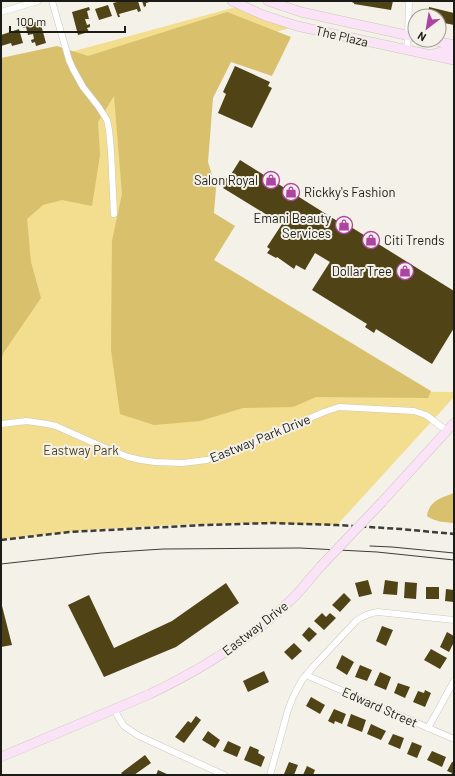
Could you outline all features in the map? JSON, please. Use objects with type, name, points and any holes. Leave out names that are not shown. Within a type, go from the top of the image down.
[{"type":"main road","name":"The Plaza","points":[[232,1],[264,15],[297,26],[454,60]]},
{"type":"main road","name":"The Plaza","points":[[271,2],[301,12],[407,35]]},
{"type":"main road","points":[[431,55],[444,51],[454,53]]},
{"type":"main road","name":"Eastway Drive","points":[[1,757],[150,694],[186,676],[225,652],[255,630],[296,594],[454,423]]},
{"type":"street","points":[[1,12],[38,1]]},
{"type":"street","points":[[52,1],[73,69],[83,87],[107,120],[111,151],[114,214]]},
{"type":"street","name":"Eastway Park Drive","points":[[1,424],[27,422],[56,426],[103,447],[128,456],[141,460],[175,463],[207,460],[228,453],[339,407],[414,411],[426,415],[447,431]]},
{"type":"street","points":[[270,775],[293,697],[313,666],[356,621],[363,616],[378,612],[454,620]]},
{"type":"street","name":"Edward Street","points":[[306,675],[454,739]]},
{"type":"street","points":[[428,728],[454,680]]},
{"type":"street","points":[[114,709],[124,726],[139,736],[224,775]]},
{"type":"green space","name":"Eastway Park","points":[[236,7],[290,28],[117,75],[131,388],[454,392],[454,397],[337,525],[254,523],[172,525],[89,530],[1,539],[1,71]]},
{"type":"shaded area","points":[[227,12],[291,37],[272,76],[231,62],[213,98],[208,162],[216,188],[214,213],[235,226],[214,260],[431,391],[428,398],[316,397],[293,407],[243,408],[200,421],[154,425],[120,414],[111,350],[112,241],[122,194],[114,96],[98,122],[100,155],[92,206],[62,200],[43,205],[27,219],[31,262],[41,298],[4,352],[1,360],[1,58],[57,46],[88,56]]},
{"type":"shaded area","points":[[454,493],[454,523],[436,521],[427,516],[433,503]]},
{"type":"building","points":[[121,1],[138,1],[141,11],[138,12],[137,9],[119,14],[120,17],[118,17],[113,3]]},
{"type":"building","points":[[142,1],[153,1],[146,3],[146,6],[144,7]]},
{"type":"building","points":[[349,1],[393,1],[391,10],[354,4]]},
{"type":"building","points":[[108,5],[112,16],[99,20],[95,9]]},
{"type":"building","points":[[89,7],[90,10],[87,11],[89,19],[85,19],[87,25],[90,24],[90,27],[87,28],[89,32],[78,35],[72,12]]},
{"type":"building","points":[[447,11],[454,13],[454,25],[447,24]]},
{"type":"building","points":[[40,21],[46,43],[36,46],[35,42],[32,43],[31,40],[34,39],[33,34],[28,35],[26,27],[23,28],[23,25]]},
{"type":"building","points":[[19,29],[23,43],[12,46],[11,43],[1,46],[1,35]]},
{"type":"building","points":[[235,66],[270,82],[268,86],[272,88],[252,128],[218,113],[226,94],[223,92]]},
{"type":"building","points":[[240,160],[350,229],[351,227],[454,291],[454,328],[432,364],[376,329],[374,333],[365,327],[367,324],[312,290],[330,262],[315,253],[305,270],[296,265],[294,269],[277,257],[276,258],[267,253],[270,249],[267,247],[282,224],[223,188],[224,187],[221,185],[226,178],[228,179]]},
{"type":"building","points":[[368,580],[372,594],[359,597],[355,583]]},
{"type":"building","points":[[385,580],[398,582],[397,595],[383,594]]},
{"type":"building","points":[[405,582],[417,583],[416,599],[404,598]]},
{"type":"building","points":[[226,583],[239,603],[176,647],[104,677],[68,605],[89,595],[114,648],[172,621]]},
{"type":"building","points":[[426,587],[439,587],[439,599],[426,599]]},
{"type":"building","points":[[446,589],[454,590],[454,602],[445,601]]},
{"type":"building","points":[[344,593],[351,600],[340,612],[332,605]]},
{"type":"building","points":[[1,602],[12,645],[1,647]]},
{"type":"building","points":[[322,613],[326,617],[330,613],[336,618],[324,630],[314,621]]},
{"type":"building","points":[[382,626],[393,630],[386,646],[376,641]]},
{"type":"building","points":[[309,627],[317,634],[309,642],[302,635]]},
{"type":"building","points":[[447,632],[454,636],[454,642],[449,652],[440,647]]},
{"type":"building","points":[[294,643],[302,651],[292,660],[284,652]]},
{"type":"building","points":[[431,649],[447,658],[440,669],[424,660]]},
{"type":"building","points":[[342,655],[354,662],[347,675],[336,668]]},
{"type":"building","points":[[360,665],[372,670],[367,681],[355,677]]},
{"type":"building","points":[[264,671],[269,682],[248,692],[243,681]]},
{"type":"building","points":[[380,672],[391,677],[386,690],[374,685]]},
{"type":"building","points":[[398,683],[410,687],[405,698],[394,693]]},
{"type":"building","points":[[425,690],[431,693],[425,707],[413,702],[418,691],[424,693]]},
{"type":"building","points":[[311,697],[325,705],[320,714],[306,706]]},
{"type":"building","points":[[334,709],[346,714],[342,724],[335,721],[334,724],[328,721]]},
{"type":"building","points":[[351,714],[366,720],[362,732],[347,726]]},
{"type":"building","points":[[196,716],[201,720],[184,743],[175,737],[188,721],[191,723]]},
{"type":"building","points":[[371,724],[386,731],[381,740],[367,734]]},
{"type":"building","points":[[208,731],[220,740],[215,748],[202,740]]},
{"type":"building","points":[[393,734],[404,738],[400,749],[388,744]]},
{"type":"building","points":[[228,741],[241,747],[237,757],[223,751]]},
{"type":"building","points":[[412,742],[422,746],[417,758],[407,754]]},
{"type":"building","points":[[250,746],[259,750],[258,753],[265,757],[261,767],[244,760]]},
{"type":"building","points":[[432,751],[446,757],[442,767],[427,760]]},
{"type":"building","points":[[145,755],[151,763],[134,775],[123,775],[121,773]]},
{"type":"building","points":[[289,762],[298,765],[294,775],[284,774]]},
{"type":"building","points":[[452,762],[454,762],[454,775],[451,775],[452,773],[447,771]]},
{"type":"building","points":[[307,766],[315,770],[313,775],[303,775]]},
{"type":"building","points":[[158,770],[169,775],[156,775]]},
{"type":"tram line","points":[[370,546],[454,553]]},
{"type":"tram line","points":[[1,564],[101,553],[163,549],[300,548],[377,552],[454,560]]},
{"type":"railway","points":[[1,540],[69,532],[273,523],[337,525],[454,534]]},
{"type":"place","name":"Salon Royal","points":[[271,180]]},
{"type":"place","name":"Rickky's Fashion","points":[[291,192]]},
{"type":"place","name":"Emani Beauty Services","points":[[344,225]]},
{"type":"place","name":"Citi Trends","points":[[371,240]]},
{"type":"place","name":"Dollar Tree","points":[[405,271]]}]
